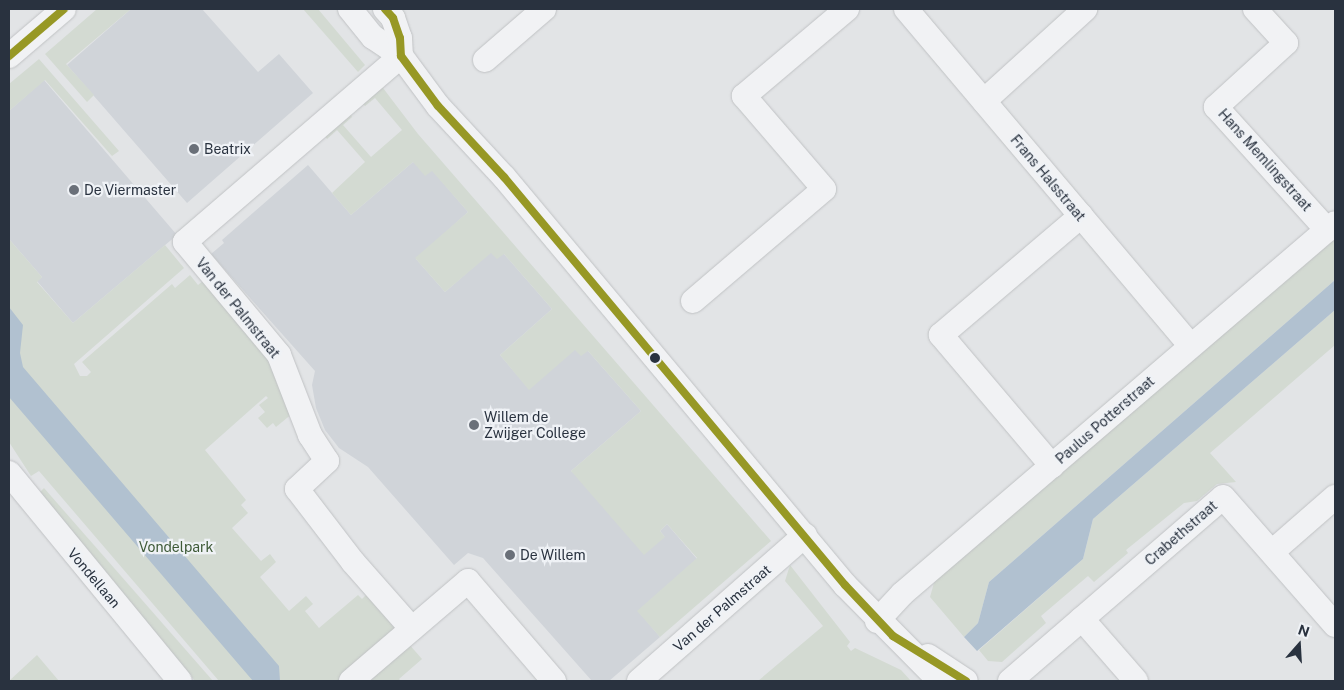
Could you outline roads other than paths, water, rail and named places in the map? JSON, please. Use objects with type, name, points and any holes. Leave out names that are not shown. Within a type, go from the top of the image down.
[{"type":"street","points":[[9,56],[64,9]]},
{"type":"street","points":[[350,9],[373,37],[401,56],[438,106],[504,177],[885,628],[945,673]]},
{"type":"street","points":[[385,9],[393,18],[400,38],[401,56]]},
{"type":"street","points":[[485,60],[544,9]]},
{"type":"street","points":[[693,301],[824,189],[744,96],[847,9]]},
{"type":"street","name":"Frans Halsstraat","points":[[906,9],[1191,346]]},
{"type":"street","points":[[984,101],[1086,9]]},
{"type":"street","name":"Hans Memlingstraat","points":[[1255,9],[1286,43],[1216,106],[1331,226]]},
{"type":"street","name":"Van der Palmstraat","points":[[401,56],[184,242],[279,355],[310,435],[327,461],[297,489],[353,562],[412,629]]},
{"type":"street","points":[[1052,466],[940,335],[1081,216]]},
{"type":"street","name":"Paulus Potterstraat","points":[[885,628],[902,594],[1331,226]]},
{"type":"street","name":"Vondellaan","points":[[12,484],[180,681]]},
{"type":"street","name":"Crabethstraat","points":[[1010,681],[1224,497],[1335,626]]},
{"type":"street","points":[[1272,552],[1335,497]]},
{"type":"street","name":"Van der Palmstraat","points":[[639,681],[805,535]]},
{"type":"street","points":[[351,681],[468,581],[554,681]]},
{"type":"street","points":[[1082,620],[1136,681]]},
{"type":"water","points":[[1335,280],[1335,310],[1093,519],[1083,559],[977,651],[964,637],[978,623],[989,582]]},
{"type":"water","points":[[9,307],[23,325],[20,353],[23,367],[279,666],[280,681],[253,681],[9,397]]},
{"type":"place","name":"Beatrix","points":[[194,149]]},
{"type":"place","name":"De Viermaster","points":[[74,190]]},
{"type":"place","name":"Willem de Zwijger College","points":[[474,425]]},
{"type":"place","name":"De Willem","points":[[510,555]]},
{"type":"park label","name":"Vondelpark","points":[[176,547]]}]
